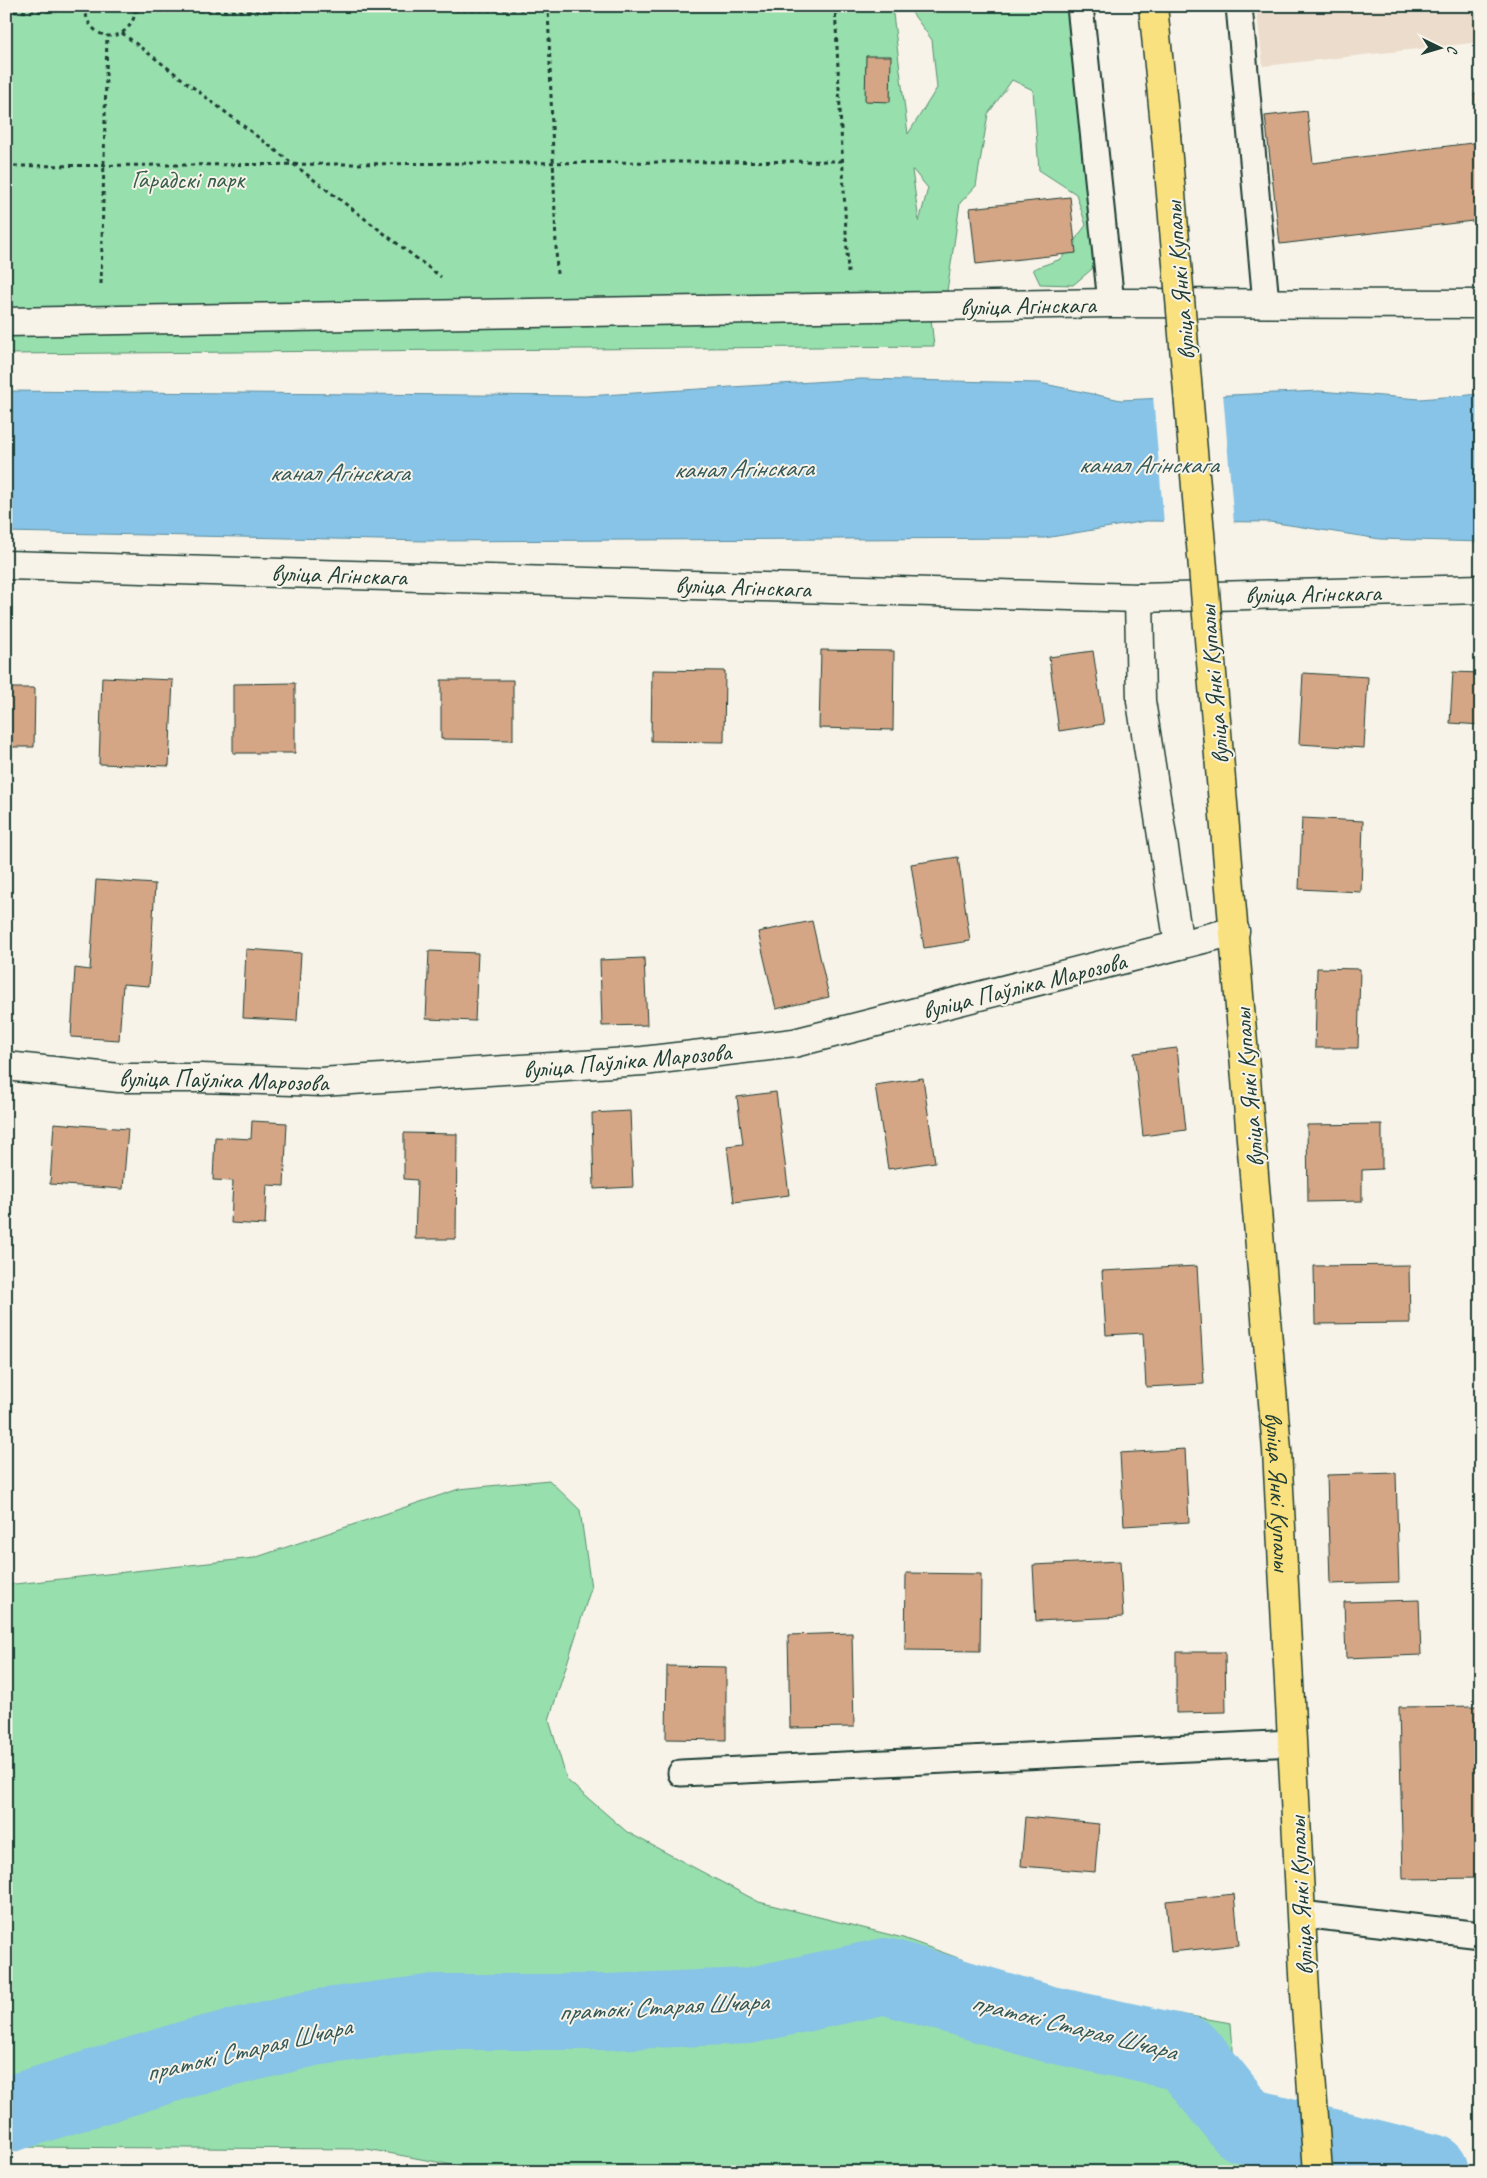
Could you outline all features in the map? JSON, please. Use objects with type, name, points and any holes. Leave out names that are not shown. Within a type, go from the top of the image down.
[{"type":"main road","name":"вуліца Янкі Купалы","points":[[1153,6],[1166,135],[1235,931],[1277,1450],[1305,1993],[1318,2172]]},
{"type":"street","name":"вуліца Агінскага","points":[[6,322],[1112,303],[1481,304]]},
{"type":"street","name":"вуліца Агінскага","points":[[6,565],[1139,598],[1481,589]]},
{"type":"street","points":[[1139,598],[1141,701],[1179,944]]},
{"type":"street","name":"вуліца Паўліка Марозова","points":[[6,1066],[119,1078],[200,1078],[321,1082],[643,1061],[794,1043],[1235,931]]},
{"type":"lane","points":[[1080,6],[1112,303]]},
{"type":"lane","points":[[1239,6],[1266,304]]},
{"type":"lane","points":[[681,1773],[1292,1744]]},
{"type":"lane","points":[[1301,1914],[1481,1935]]},
{"type":"path","points":[[6,12],[86,8],[89,23],[98,32],[107,35],[122,33],[132,24],[135,11],[134,6]]},
{"type":"path","points":[[135,11],[809,6]]},
{"type":"path","points":[[835,6],[850,308]]},
{"type":"path","points":[[548,8],[558,313]]},
{"type":"path","points":[[122,33],[443,278]]},
{"type":"path","points":[[100,321],[107,35]]},
{"type":"path","points":[[6,166],[843,161]]},
{"type":"shaded area","points":[[1256,6],[1481,6],[1481,42],[1263,66]]},
{"type":"green space","name":"Гарадскі парк","points":[[6,6],[892,6],[908,134],[937,88],[932,40],[907,6],[1088,6],[1100,213],[1092,269],[1073,285],[1040,284],[1033,269],[1061,259],[1086,225],[1076,194],[1039,170],[1033,90],[1012,80],[988,114],[976,186],[960,203],[947,291],[935,298],[928,291],[934,346],[6,354]],"holes":[[[912,170],[928,188],[919,222]]]},
{"type":"green space","points":[[549,1480],[580,1510],[591,1588],[549,1720],[567,1780],[627,1832],[759,1902],[903,1938],[1052,1992],[1231,2023],[1242,2172],[490,2172],[367,2149],[6,2147],[6,1585],[254,1558],[459,1489]]},
{"type":"water","name":"канал Агінскага","points":[[861,379],[1040,383],[1121,400],[1319,391],[1420,399],[1481,394],[1481,542],[1380,539],[1270,522],[1146,521],[1045,538],[426,541],[6,532],[6,391],[586,396]]},
{"type":"pier","points":[[1223,393],[1234,524],[1164,524],[1153,396]]},
{"type":"building","points":[[866,56],[891,56],[890,102],[865,101]]},
{"type":"building","points":[[1474,94],[1481,94],[1481,220],[1280,244],[1265,116],[1307,111],[1313,163],[1480,142]]},
{"type":"building","points":[[1070,197],[1076,253],[976,264],[970,208]]},
{"type":"building","points":[[821,650],[894,651],[893,730],[819,728]]},
{"type":"building","points":[[1093,651],[1104,724],[1059,731],[1049,657]]},
{"type":"building","points":[[652,670],[725,671],[724,742],[651,741]]},
{"type":"building","points":[[1453,672],[1481,673],[1481,725],[1450,723]]},
{"type":"building","points":[[1303,673],[1368,677],[1364,748],[1299,744]]},
{"type":"building","points":[[102,677],[173,680],[169,766],[99,764]]},
{"type":"building","points":[[441,680],[513,680],[513,740],[441,739]]},
{"type":"building","points":[[295,683],[295,753],[233,753],[233,684]]},
{"type":"building","points":[[6,688],[35,688],[34,747],[6,747]]},
{"type":"building","points":[[1302,818],[1363,821],[1361,892],[1299,889]]},
{"type":"building","points":[[958,857],[970,941],[924,948],[911,864]]},
{"type":"building","points":[[96,880],[155,884],[149,986],[123,984],[119,1040],[71,1037],[75,968],[90,970]]},
{"type":"building","points":[[812,921],[829,997],[776,1009],[758,932]]},
{"type":"building","points":[[246,949],[301,953],[297,1021],[243,1018]]},
{"type":"building","points":[[429,951],[478,953],[475,1021],[426,1019]]},
{"type":"building","points":[[644,958],[647,1025],[602,1026],[600,960]]},
{"type":"building","points":[[1317,968],[1360,969],[1358,1048],[1315,1048]]},
{"type":"building","points":[[1177,1048],[1186,1130],[1143,1136],[1134,1053]]},
{"type":"building","points":[[923,1078],[935,1162],[888,1169],[875,1085]]},
{"type":"building","points":[[776,1092],[789,1195],[734,1202],[727,1146],[743,1144],[737,1097]]},
{"type":"building","points":[[630,1111],[633,1187],[594,1189],[592,1113]]},
{"type":"building","points":[[252,1121],[287,1123],[284,1186],[267,1185],[265,1225],[231,1223],[233,1181],[213,1180],[215,1137],[251,1139]]},
{"type":"building","points":[[54,1123],[128,1129],[123,1189],[50,1184]]},
{"type":"building","points":[[1382,1124],[1382,1169],[1362,1170],[1362,1201],[1308,1202],[1307,1125]]},
{"type":"building","points":[[404,1133],[457,1134],[456,1239],[415,1239],[417,1180],[404,1179]]},
{"type":"building","points":[[1409,1265],[1410,1323],[1315,1324],[1314,1266]]},
{"type":"building","points":[[1197,1266],[1204,1384],[1146,1387],[1143,1333],[1106,1335],[1102,1271]]},
{"type":"building","points":[[1185,1449],[1189,1522],[1124,1526],[1120,1453]]},
{"type":"building","points":[[1396,1473],[1399,1582],[1330,1584],[1327,1475]]},
{"type":"building","points":[[1120,1561],[1123,1617],[1036,1621],[1033,1565]]},
{"type":"building","points":[[906,1573],[981,1574],[980,1651],[905,1650]]},
{"type":"building","points":[[1419,1600],[1421,1655],[1346,1658],[1344,1602]]},
{"type":"building","points":[[852,1633],[854,1727],[790,1728],[788,1635]]},
{"type":"building","points":[[1176,1652],[1225,1652],[1226,1712],[1176,1713]]},
{"type":"building","points":[[667,1666],[726,1667],[726,1740],[666,1739]]},
{"type":"building","points":[[1480,1706],[1481,1878],[1403,1879],[1399,1707]]},
{"type":"building","points":[[1025,1817],[1099,1824],[1095,1872],[1021,1866]]},
{"type":"building","points":[[1234,1894],[1239,1945],[1171,1952],[1166,1901]]},
{"type":"waterway","name":"пратокі Старая Шчара","points":[[6,2115],[187,2059],[312,2028],[436,2012],[607,2012],[748,2006],[885,1976],[1049,2024],[1187,2054],[1244,2125],[1431,2172]]}]
